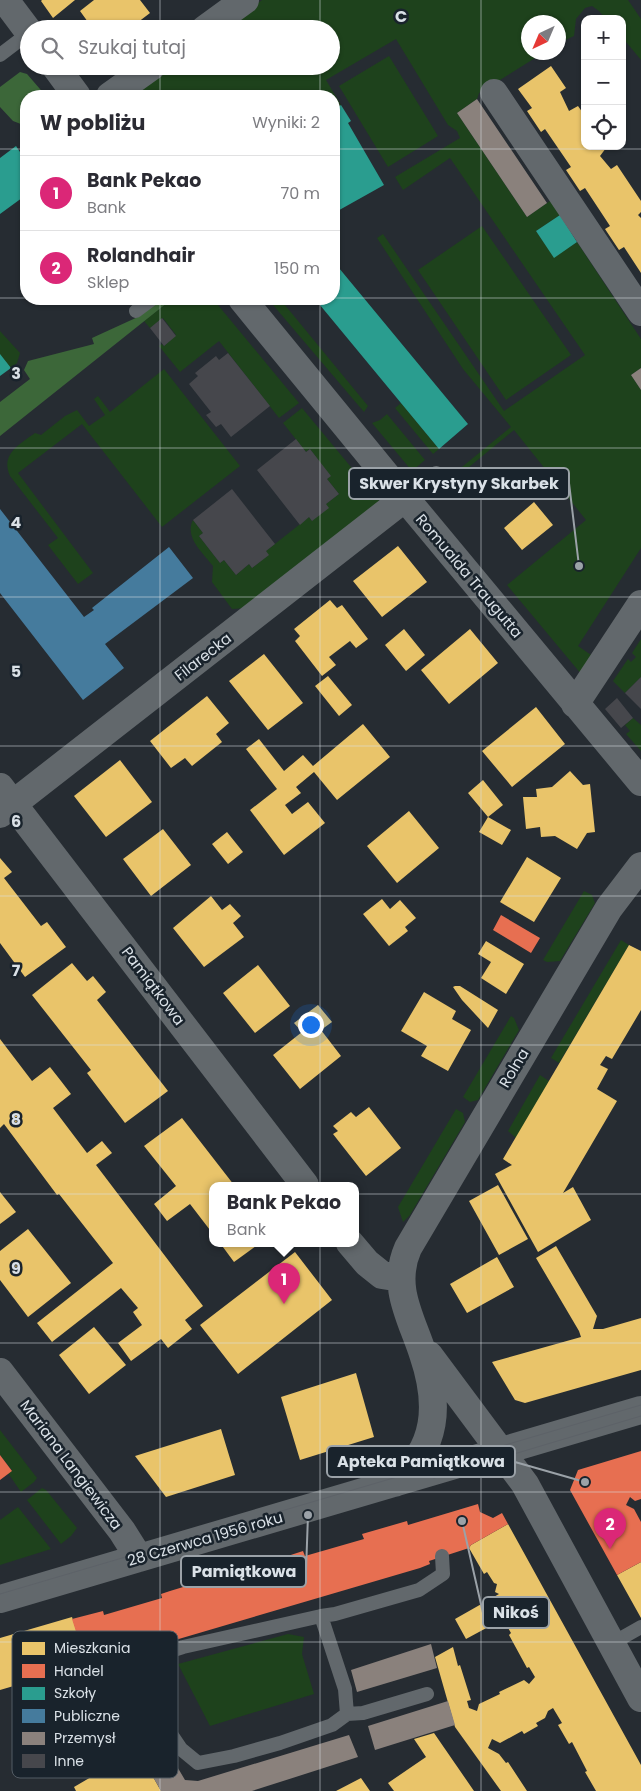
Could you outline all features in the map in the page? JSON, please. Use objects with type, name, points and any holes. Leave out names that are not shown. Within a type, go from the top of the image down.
[{"type":"street","points":[[5,0],[20,20]]},
{"type":"street","points":[[217,20],[245,0]]},
{"type":"street","points":[[61,75],[72,90]]},
{"type":"street","points":[[118,90],[139,75]]},
{"type":"street","points":[[494,93],[641,312]]},
{"type":"street","name":"Romualda Traugutta","points":[[247,305],[641,782]]},
{"type":"street","name":"Filarecka","points":[[4,802],[405,498]]},
{"type":"street","points":[[575,704],[641,604]]},
{"type":"street","name":"Pamiątkowa","points":[[4,802],[303,1182]]},
{"type":"street","name":"Rolna","points":[[401,1278],[403,1260],[408,1248],[609,908],[641,866]]},
{"type":"street","points":[[353,1247],[367,1263],[382,1274],[401,1278],[405,1304],[424,1355],[432,1393],[430,1434],[422,1453],[414,1465],[395,1483]]},
{"type":"street","points":[[412,1324],[428,1354],[525,1484],[641,1698]]},
{"type":"street","name":"Mariana Langiewicza","points":[[0,1372],[122,1531],[139,1558]]},
{"type":"street","name":"28 Czerwca 1956 roku","points":[[0,1599],[641,1410]]},
{"type":"lane","points":[[0,55],[20,39]]},
{"type":"lane","points":[[136,310],[143,305]]},
{"type":"lane","points":[[405,498],[436,473]]},
{"type":"lane","points":[[178,1649],[321,1616],[419,1590],[443,1574],[442,1556]]},
{"type":"lane","points":[[321,1616],[345,1689],[347,1714]]},
{"type":"lane","points":[[611,1644],[641,1628]]},
{"type":"lane","points":[[178,1745],[198,1762],[234,1756],[280,1744],[332,1725],[347,1714],[363,1713],[428,1694]]},
{"type":"green space","points":[[262,0],[628,0],[641,19],[641,60],[626,42],[626,15],[602,15],[592,6],[585,8],[576,19],[574,36],[566,40],[566,15],[521,15],[521,60],[532,60],[479,93],[477,99],[457,113],[527,217],[550,201],[560,215],[536,231],[554,257],[577,242],[641,339],[641,368],[631,375],[641,390],[641,548],[578,646],[594,657],[582,675],[507,585],[586,520],[514,430],[434,496],[430,493],[511,427],[463,369],[377,238],[383,234],[504,411],[585,355],[450,158],[403,190],[395,177],[460,138],[457,131],[448,125],[396,39],[340,72],[340,20],[234,20]]},
{"type":"green space","points":[[389,56],[438,136],[388,167],[339,86]]},
{"type":"green space","points":[[20,72],[20,75],[28,75],[41,90],[20,90],[20,124],[13,121],[0,107],[0,87]]},
{"type":"green space","points":[[156,75],[335,75],[326,80],[332,90],[135,90]]},
{"type":"green space","points":[[482,226],[571,355],[506,400],[418,270]]},
{"type":"green space","points":[[154,305],[164,305],[0,436],[0,402],[30,379],[24,370],[28,361],[94,344],[92,338],[140,316]]},
{"type":"green space","points":[[164,305],[218,305],[299,403],[279,418],[219,341],[180,372],[159,346],[162,344],[164,346],[176,335],[163,318],[150,328],[144,321]]},
{"type":"green space","points":[[273,305],[285,305],[368,406],[364,412]]},
{"type":"green space","points":[[0,331],[20,353],[17,363],[11,368],[0,355]]},
{"type":"green space","points":[[164,369],[240,466],[162,527],[82,424],[18,473],[93,573],[78,584],[48,545],[58,538],[10,476],[8,462],[10,456],[13,450],[35,433],[41,435],[65,416],[77,410],[89,426],[105,415],[94,399],[98,396],[110,412]]},
{"type":"green space","points":[[401,403],[439,449],[433,454],[395,408]]},
{"type":"green space","points":[[302,408],[380,502],[246,608],[232,609],[212,582],[213,566],[193,539],[191,526],[193,520],[203,533],[199,536],[220,563],[224,560],[236,575],[249,564],[252,568],[268,555],[266,551],[309,517],[312,521],[326,504],[339,494],[327,479],[330,476],[310,449],[306,452],[283,423]]},
{"type":"green space","points":[[387,414],[425,460],[412,471],[372,423],[380,420]]},
{"type":"green space","points":[[641,639],[641,677],[625,693],[613,681],[628,659],[631,662],[636,657],[632,653]]},
{"type":"green space","points":[[633,718],[641,725],[641,751],[626,734],[630,731],[625,725]]},
{"type":"green space","points":[[584,891],[592,895],[595,903],[560,961],[547,962],[543,960]]},
{"type":"green space","points":[[621,940],[629,945],[559,1063],[551,1058]]},
{"type":"green space","points":[[511,1016],[514,1018],[519,1030],[478,1100],[470,1102],[463,1097]]},
{"type":"green space","points":[[540,1075],[549,1081],[516,1138],[508,1131]]},
{"type":"green space","points":[[456,1109],[463,1113],[465,1122],[410,1215],[403,1222],[398,1207]]},
{"type":"green space","points":[[0,1430],[37,1478],[21,1492],[8,1473],[12,1470],[0,1455]]},
{"type":"green space","points":[[42,1488],[46,1490],[77,1528],[61,1544],[27,1500]]},
{"type":"green space","points":[[18,1507],[51,1549],[0,1565],[0,1520]]},
{"type":"green space","points":[[288,1634],[304,1637],[302,1654],[314,1694],[210,1726],[178,1664]]},
{"type":"building: Mieszkania","points":[[42,0],[75,0],[53,18]]},
{"type":"building: Mieszkania","points":[[94,0],[140,0],[150,13],[141,20],[86,20],[80,11]]},
{"type":"building: Mieszkania","points":[[551,66],[566,88],[560,92],[569,111],[578,106],[581,110],[581,150],[604,150],[600,156],[611,169],[617,165],[641,201],[641,212],[638,215],[641,218],[641,273],[624,247],[619,250],[605,229],[610,226],[585,188],[580,191],[566,170],[571,167],[545,129],[541,132],[527,111],[532,108],[518,89]]},
{"type":"building: Mieszkania","points":[[534,502],[553,525],[522,550],[504,528]]},
{"type":"building: Mieszkania","points":[[398,546],[427,582],[382,617],[353,581]]},
{"type":"building: Mieszkania","points":[[330,600],[337,608],[342,605],[368,639],[356,648],[350,641],[329,657],[336,665],[322,676],[295,641],[300,636],[294,629]]},
{"type":"building: Mieszkania","points":[[404,629],[425,655],[406,671],[385,645]]},
{"type":"building: Mieszkania","points":[[470,629],[498,663],[449,704],[421,670]]},
{"type":"building: Mieszkania","points":[[264,654],[303,703],[268,730],[229,681]]},
{"type":"building: Mieszkania","points":[[328,676],[352,705],[339,716],[315,686]]},
{"type":"building: Mieszkania","points":[[207,696],[229,723],[216,734],[222,742],[192,766],[185,758],[171,768],[150,741]]},
{"type":"building: Mieszkania","points":[[536,707],[565,744],[512,787],[482,751]]},
{"type":"building: Mieszkania","points":[[363,724],[390,757],[337,800],[314,772],[296,787],[301,793],[285,805],[292,814],[308,802],[325,823],[284,855],[250,810],[277,789],[246,749],[259,739],[284,771],[303,755],[313,766]]},
{"type":"building: Mieszkania","points":[[120,760],[152,802],[106,837],[74,796]]},
{"type":"building: Mieszkania","points":[[570,771],[583,785],[590,784],[595,832],[587,833],[577,849],[555,836],[541,837],[540,827],[526,829],[523,797],[537,797],[536,789],[552,787]]},
{"type":"building: Mieszkania","points":[[483,780],[503,805],[488,817],[468,793]]},
{"type":"building: Mieszkania","points":[[409,811],[439,848],[397,883],[367,846]]},
{"type":"building: Mieszkania","points":[[488,817],[511,830],[502,845],[479,832]]},
{"type":"building: Mieszkania","points":[[163,829],[191,865],[151,896],[123,859]]},
{"type":"building: Mieszkania","points":[[227,832],[243,852],[228,864],[212,844]]},
{"type":"building: Mieszkania","points":[[527,857],[561,878],[534,922],[500,902]]},
{"type":"building: Mieszkania","points":[[0,858],[12,872],[4,878],[41,926],[47,922],[66,947],[25,977],[0,943]]},
{"type":"building: Mieszkania","points":[[211,896],[222,910],[230,904],[241,916],[233,923],[244,937],[204,967],[173,928]]},
{"type":"building: Mieszkania","points":[[382,899],[390,909],[400,900],[416,918],[405,927],[408,931],[389,946],[363,914]]},
{"type":"building: Mieszkania","points":[[486,941],[524,964],[506,994],[481,978],[491,962],[478,954]]},
{"type":"building: Mieszkania","points":[[629,945],[641,951],[641,1010],[612,1059],[606,1056],[600,1065],[608,1069],[597,1089],[617,1101],[563,1193],[573,1187],[591,1220],[538,1252],[495,1174],[512,1165],[503,1159]]},
{"type":"building: Mieszkania","points":[[72,963],[87,981],[93,976],[106,992],[97,1000],[168,1091],[125,1123],[87,1073],[91,1070],[32,995]]},
{"type":"building: Mieszkania","points":[[258,965],[290,1006],[255,1033],[223,993]]},
{"type":"building: Mieszkania","points":[[460,986],[498,1010],[488,1028],[462,1000],[453,987]]},
{"type":"building: Mieszkania","points":[[424,992],[456,1011],[452,1019],[471,1030],[448,1071],[421,1056],[427,1046],[401,1031]]},
{"type":"building: Mieszkania","points":[[318,1005],[332,1022],[321,1030],[341,1056],[300,1089],[273,1055],[302,1032],[294,1023]]},
{"type":"building: Mieszkania","points":[[0,1039],[32,1081],[50,1067],[71,1094],[53,1108],[87,1153],[102,1141],[112,1153],[96,1165],[203,1306],[185,1320],[192,1329],[168,1348],[161,1339],[131,1361],[118,1343],[142,1325],[133,1312],[138,1308],[121,1288],[52,1342],[37,1323],[113,1263],[59,1194],[57,1195],[4,1124],[0,1128]]},
{"type":"building: Mieszkania","points":[[369,1107],[401,1148],[366,1176],[333,1134],[338,1131],[333,1126],[351,1112],[356,1117]]},
{"type":"building: Mieszkania","points":[[182,1118],[232,1182],[209,1182],[209,1229],[190,1204],[167,1221],[154,1204],[176,1186],[144,1146]]},
{"type":"building: Mieszkania","points":[[498,1185],[528,1239],[499,1255],[469,1201]]},
{"type":"building: Mieszkania","points":[[0,1192],[16,1212],[0,1224]]},
{"type":"building: Mieszkania","points":[[28,1229],[71,1283],[28,1317],[0,1280],[0,1251]]},
{"type":"building: Mieszkania","points":[[556,1246],[597,1316],[593,1329],[603,1329],[641,1318],[641,1370],[525,1403],[515,1400],[492,1362],[581,1337],[536,1258]]},
{"type":"building: Mieszkania","points":[[223,1247],[255,1247],[234,1262]]},
{"type":"building: Mieszkania","points":[[295,1252],[332,1300],[238,1374],[200,1325]]},
{"type":"building: Mieszkania","points":[[497,1257],[514,1287],[467,1313],[450,1284]]},
{"type":"building: Mieszkania","points":[[94,1327],[126,1365],[89,1394],[59,1355]]},
{"type":"building: Mieszkania","points":[[356,1373],[374,1437],[300,1460],[281,1397]]},
{"type":"building: Mieszkania","points":[[221,1429],[235,1475],[166,1497],[135,1456]]},
{"type":"building: Mieszkania","points":[[508,1524],[641,1765],[641,1791],[596,1791],[585,1772],[587,1771],[572,1742],[569,1744],[558,1725],[562,1723],[553,1708],[548,1711],[545,1718],[536,1723],[538,1726],[524,1734],[522,1731],[500,1743],[492,1739],[488,1748],[499,1754],[506,1763],[508,1762],[527,1791],[501,1791],[455,1727],[435,1657],[453,1647],[471,1700],[467,1701],[469,1708],[477,1711],[479,1704],[500,1694],[499,1692],[524,1680],[529,1684],[535,1677],[529,1667],[527,1668],[509,1635],[511,1633],[503,1619],[466,1639],[455,1619],[499,1594],[495,1592],[497,1584],[494,1583],[487,1572],[484,1574],[469,1548],[471,1545]]},
{"type":"building: Mieszkania","points":[[641,1562],[641,1618],[617,1575]]},
{"type":"building: Mieszkania","points":[[72,1617],[76,1631],[24,1631]]},
{"type":"building: Mieszkania","points":[[12,1634],[12,1686],[0,1690],[0,1638]]},
{"type":"building: Mieszkania","points":[[434,1733],[474,1791],[394,1791],[388,1783],[426,1757],[414,1739]]},
{"type":"building: Mieszkania","points":[[89,1778],[154,1778],[161,1791],[76,1791],[74,1787]]},
{"type":"building: Mieszkania","points":[[361,1778],[370,1791],[336,1791]]},
{"type":"building: Handel","points":[[501,915],[540,938],[531,953],[493,930]]},
{"type":"building: Handel","points":[[641,1451],[641,1499],[635,1501],[630,1497],[626,1505],[634,1509],[641,1522],[641,1562],[617,1575],[570,1490],[578,1470]]},
{"type":"building: Handel","points":[[0,1455],[12,1471],[0,1480]]},
{"type":"building: Handel","points":[[478,1504],[480,1512],[493,1518],[502,1513],[508,1524],[471,1545],[469,1548],[429,1561],[430,1564],[420,1568],[178,1639],[178,1631],[76,1631],[72,1619],[103,1611],[104,1615],[162,1598],[161,1594],[203,1581],[204,1585],[262,1568],[260,1565],[303,1551],[305,1556],[364,1539],[362,1534],[407,1521],[408,1525]]},
{"type":"building: Szkoły","points":[[340,106],[351,121],[348,123],[384,185],[340,210]]},
{"type":"building: Szkoły","points":[[16,146],[20,152],[20,199],[0,214],[0,158]]},
{"type":"building: Szkoły","points":[[560,215],[577,242],[554,258],[536,231]]},
{"type":"building: Szkoły","points":[[340,269],[468,424],[439,449],[320,305],[340,305]]},
{"type":"building: Szkoły","points":[[0,354],[11,368],[0,376]]},
{"type":"building: Publiczne","points":[[0,509],[84,617],[94,610],[92,608],[169,547],[193,578],[105,644],[124,668],[83,700],[0,593]]},
{"type":"building: Przemysł","points":[[477,99],[547,203],[527,217],[457,113]]},
{"type":"building: Przemysł","points":[[641,368],[641,390],[631,375]]},
{"type":"building: Przemysł","points":[[431,1644],[437,1668],[357,1692],[351,1670]]},
{"type":"building: Przemysł","points":[[448,1701],[455,1725],[375,1750],[368,1726]]},
{"type":"building: Przemysł","points":[[349,1735],[358,1757],[252,1791],[161,1791],[154,1778],[178,1778],[178,1768],[185,1780],[198,1781]]},
{"type":"building: Inne","points":[[162,318],[176,336],[164,346],[150,328]]},
{"type":"building: Inne","points":[[228,353],[270,406],[231,437],[221,424],[216,427],[206,415],[211,412],[189,384],[198,376],[195,373],[216,356],[219,360]]},
{"type":"building: Inne","points":[[296,439],[306,452],[310,449],[331,476],[327,479],[339,494],[326,504],[329,508],[312,521],[309,517],[300,525],[257,470]]},
{"type":"building: Inne","points":[[232,489],[275,544],[266,551],[269,555],[252,568],[249,564],[236,575],[224,560],[220,563],[199,536],[203,533],[193,520]]},
{"type":"building: Inne","points":[[641,677],[641,709],[625,693]]},
{"type":"building: Inne","points":[[617,698],[633,718],[621,728],[605,709]]},
{"type":"tram line","points":[[0,1594],[641,1405]]},
{"type":"tram line","points":[[434,1478],[641,1416]]},
{"type":"place","name":"Skwer Krystyny Skarbek","points":[[579,566]]},
{"type":"place","name":"Bank Pekao","points":[[284,1304]]},
{"type":"place","name":"Apteka Pamiątkowa","points":[[585,1482]]},
{"type":"place","name":"Pamiątkowa","points":[[308,1515]]},
{"type":"place","name":"Nikoś","points":[[462,1521]]},
{"type":"place","name":"Rolandhair","points":[[610,1549]]}]
